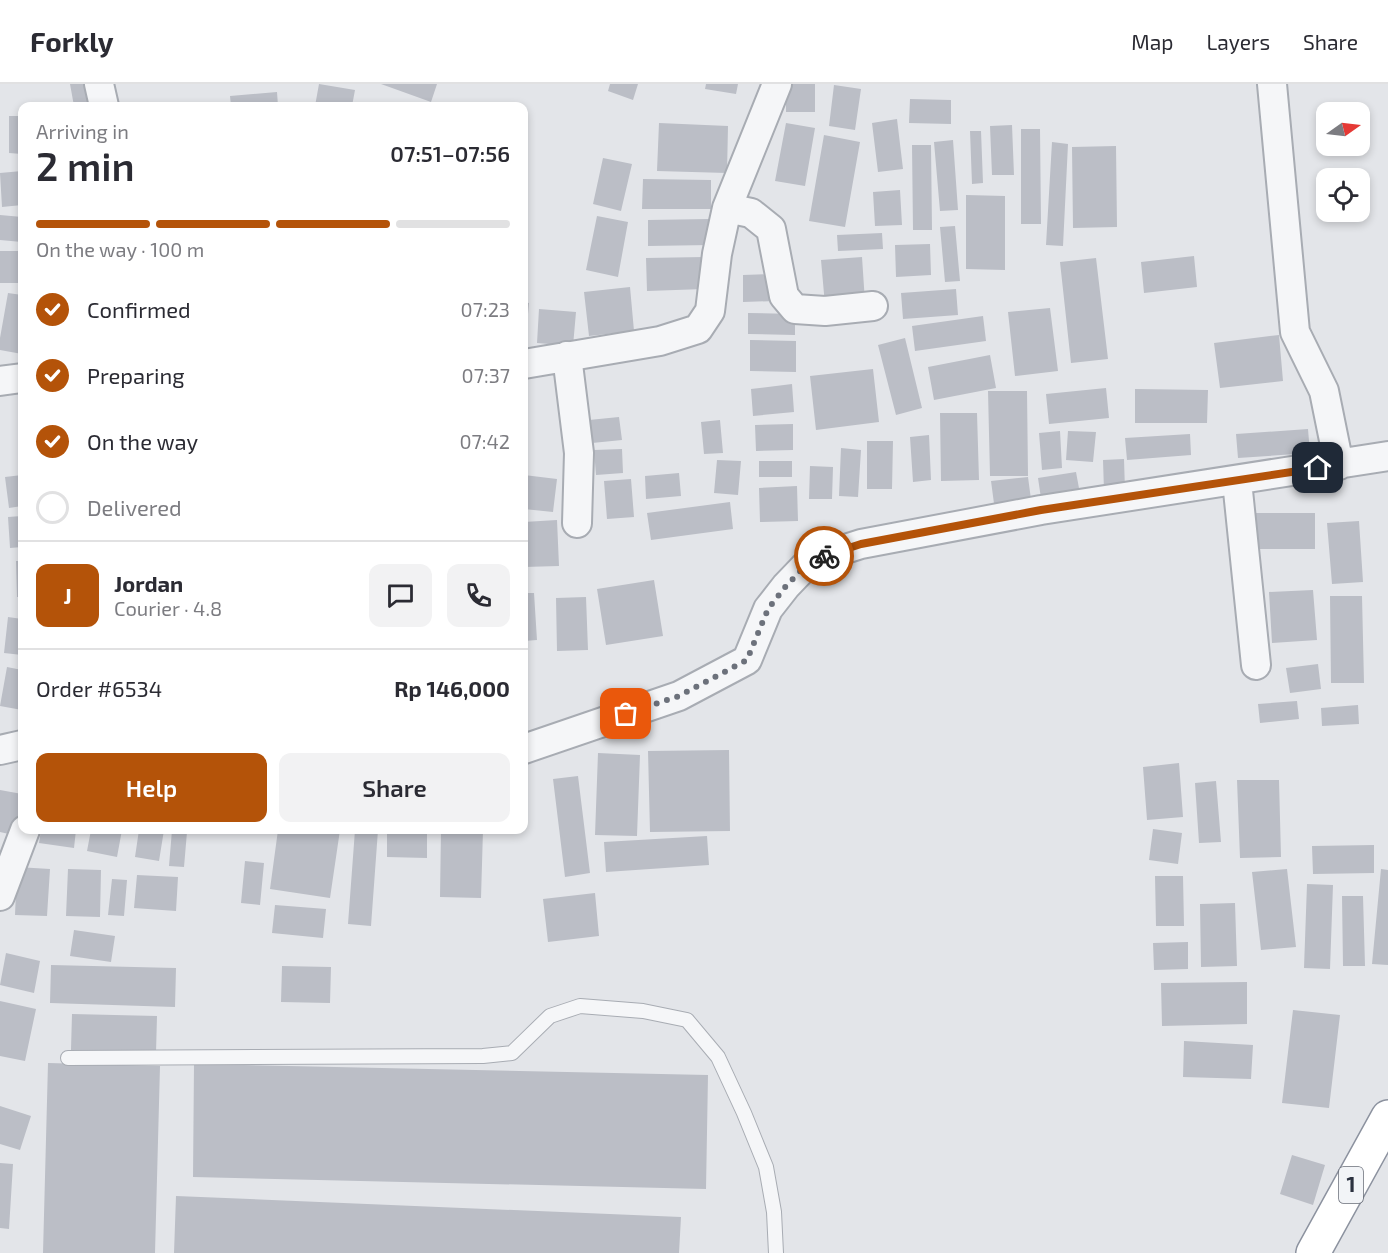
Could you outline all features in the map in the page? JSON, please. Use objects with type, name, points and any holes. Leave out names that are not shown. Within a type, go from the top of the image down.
[{"type":"highway","name":"1","points":[[1313,1253],[1388,1118]]},
{"type":"street","points":[[99,84],[103,102]]},
{"type":"street","points":[[528,362],[660,341],[699,329],[710,311],[717,254],[727,208],[777,84]]},
{"type":"street","points":[[1272,84],[1295,332],[1324,391],[1339,465]]},
{"type":"street","points":[[727,208],[752,213],[771,229],[784,296],[795,309],[825,311],[873,306]]},
{"type":"street","points":[[567,356],[579,453],[577,523]]},
{"type":"street","points":[[0,381],[18,379]]},
{"type":"street","points":[[528,748],[679,696],[747,660],[768,609],[811,560],[861,544],[1041,510],[1388,456]]},
{"type":"street","points":[[1237,481],[1256,665]]},
{"type":"street","points":[[0,750],[18,746]]},
{"type":"street","points":[[0,897],[24,834]]},
{"type":"lane","points":[[68,1058],[483,1056],[512,1053],[550,1016],[580,1006],[643,1011],[687,1020],[718,1057],[766,1167],[774,1212],[776,1253]]},
{"type":"building","points":[[70,84],[94,84],[96,102],[73,102]]},
{"type":"building","points":[[319,84],[355,90],[353,102],[316,102]]},
{"type":"building","points":[[381,84],[437,84],[431,102]]},
{"type":"building","points":[[610,84],[638,84],[633,100],[608,91]]},
{"type":"building","points":[[706,84],[738,84],[736,94],[705,89]]},
{"type":"building","points":[[786,84],[815,84],[815,112],[786,112]]},
{"type":"building","points":[[834,85],[861,89],[855,130],[829,126]]},
{"type":"building","points":[[277,92],[278,102],[231,102],[230,96]]},
{"type":"building","points":[[910,99],[951,100],[951,124],[909,123]]},
{"type":"building","points":[[9,116],[18,116],[18,154],[9,153]]},
{"type":"building","points":[[897,119],[903,169],[878,172],[872,123]]},
{"type":"building","points":[[659,123],[728,126],[727,173],[657,171]]},
{"type":"building","points":[[786,123],[815,128],[805,186],[775,181]]},
{"type":"building","points":[[1012,125],[1014,175],[992,175],[990,126]]},
{"type":"building","points":[[1021,129],[1040,129],[1041,224],[1021,224]]},
{"type":"building","points":[[970,131],[981,131],[983,183],[972,184]]},
{"type":"building","points":[[824,135],[860,142],[845,227],[809,221]]},
{"type":"building","points":[[953,140],[958,210],[940,211],[934,142]]},
{"type":"building","points":[[1052,142],[1068,144],[1063,246],[1046,245]]},
{"type":"building","points":[[912,145],[931,145],[932,230],[913,230]]},
{"type":"building","points":[[1116,146],[1117,227],[1073,228],[1072,147]]},
{"type":"building","points":[[603,158],[632,164],[621,211],[593,204]]},
{"type":"building","points":[[18,171],[18,205],[2,207],[0,173]]},
{"type":"building","points":[[643,179],[711,180],[711,209],[642,209]]},
{"type":"building","points":[[900,190],[902,225],[875,226],[873,192]]},
{"type":"building","points":[[966,195],[1005,196],[1005,270],[966,269]]},
{"type":"building","points":[[0,215],[18,217],[18,242],[0,240]]},
{"type":"building","points":[[597,216],[628,222],[618,277],[586,270]]},
{"type":"building","points":[[709,219],[710,245],[648,246],[648,220]]},
{"type":"building","points":[[955,226],[960,281],[945,282],[940,227]]},
{"type":"building","points":[[882,233],[883,249],[838,251],[837,235]]},
{"type":"building","points":[[930,244],[931,275],[896,277],[895,245]]},
{"type":"building","points":[[0,251],[18,251],[18,283],[0,283]]},
{"type":"building","points":[[1194,256],[1197,287],[1144,293],[1141,262]]},
{"type":"building","points":[[704,257],[704,289],[647,291],[646,258]]},
{"type":"building","points":[[862,257],[865,302],[825,305],[821,260]]},
{"type":"building","points":[[1096,258],[1108,359],[1071,363],[1060,262]]},
{"type":"building","points":[[775,274],[776,301],[743,302],[743,275]]},
{"type":"building","points":[[630,287],[634,331],[589,336],[584,292]]},
{"type":"building","points":[[956,289],[958,315],[903,319],[901,293]]},
{"type":"building","points":[[8,293],[18,294],[18,353],[0,350]]},
{"type":"building","points":[[1050,308],[1058,371],[1015,376],[1008,312]]},
{"type":"building","points":[[539,309],[576,312],[573,346],[537,343]]},
{"type":"building","points":[[748,313],[795,314],[795,335],[748,334]]},
{"type":"building","points":[[983,316],[986,341],[915,351],[912,326]]},
{"type":"building","points":[[1279,335],[1283,381],[1220,388],[1214,343]]},
{"type":"building","points":[[905,338],[922,408],[896,415],[878,345]]},
{"type":"building","points":[[750,340],[796,341],[796,372],[750,371]]},
{"type":"building","points":[[990,355],[996,388],[934,400],[928,367]]},
{"type":"building","points":[[873,369],[879,422],[816,430],[810,376]]},
{"type":"building","points":[[792,384],[794,412],[753,416],[751,389]]},
{"type":"building","points":[[1106,388],[1109,418],[1049,424],[1046,394]]},
{"type":"building","points":[[1135,389],[1208,390],[1207,423],[1135,423]]},
{"type":"building","points":[[988,391],[1027,391],[1028,476],[990,476]]},
{"type":"building","points":[[940,413],[977,413],[979,480],[941,481]]},
{"type":"building","points":[[619,417],[622,440],[592,443],[589,420]]},
{"type":"building","points":[[720,420],[723,453],[704,454],[701,422]]},
{"type":"building","points":[[793,424],[793,450],[756,451],[755,425]]},
{"type":"building","points":[[1308,429],[1310,453],[1238,458],[1236,434]]},
{"type":"building","points":[[1060,431],[1062,468],[1042,470],[1039,433]]},
{"type":"building","points":[[1068,431],[1096,432],[1093,462],[1066,460]]},
{"type":"building","points":[[1190,434],[1191,455],[1127,460],[1125,438]]},
{"type":"building","points":[[929,435],[931,480],[913,482],[910,437]]},
{"type":"building","points":[[867,441],[893,441],[892,489],[867,489]]},
{"type":"building","points":[[841,448],[861,450],[858,497],[839,496]]},
{"type":"building","points":[[622,449],[623,473],[596,475],[594,450]]},
{"type":"building","points":[[1124,459],[1125,491],[1104,491],[1103,460]]},
{"type":"building","points":[[717,460],[741,461],[738,495],[714,493]]},
{"type":"building","points":[[759,461],[792,461],[792,477],[759,477]]},
{"type":"building","points":[[810,466],[833,467],[832,499],[809,499]]},
{"type":"building","points":[[1076,472],[1081,499],[1042,505],[1038,478]]},
{"type":"building","points":[[679,473],[681,496],[646,499],[645,476]]},
{"type":"building","points":[[18,475],[18,507],[9,508],[5,477]]},
{"type":"building","points":[[528,475],[557,479],[553,512],[528,509]]},
{"type":"building","points":[[1028,477],[1032,507],[995,511],[991,481]]},
{"type":"building","points":[[631,479],[634,517],[607,519],[604,481]]},
{"type":"building","points":[[797,486],[798,521],[760,522],[759,488]]},
{"type":"building","points":[[730,502],[733,529],[651,540],[647,513]]},
{"type":"building","points":[[1254,513],[1315,513],[1315,549],[1254,549]]},
{"type":"building","points":[[18,516],[18,547],[10,548],[8,517]]},
{"type":"building","points":[[557,520],[559,566],[528,567],[528,522]]},
{"type":"building","points":[[1359,521],[1363,582],[1332,584],[1327,523]]},
{"type":"building","points":[[16,561],[18,561],[18,597]]},
{"type":"building","points":[[654,580],[663,636],[606,645],[597,589]]},
{"type":"building","points":[[1313,590],[1317,640],[1272,643],[1269,592]]},
{"type":"building","points":[[528,593],[534,593],[537,640],[528,641]]},
{"type":"building","points":[[1330,596],[1362,596],[1364,683],[1331,683]]},
{"type":"building","points":[[586,597],[588,650],[557,651],[556,598]]},
{"type":"building","points":[[8,617],[18,618],[18,655],[4,653]]},
{"type":"building","points":[[1318,664],[1321,689],[1290,693],[1286,668]]},
{"type":"building","points":[[7,667],[18,669],[18,709],[0,706]]},
{"type":"building","points":[[1297,701],[1299,719],[1260,723],[1258,704]]},
{"type":"building","points":[[1358,705],[1359,724],[1322,726],[1321,708]]},
{"type":"building","points":[[729,750],[730,831],[650,832],[648,751]]},
{"type":"building","points":[[598,753],[640,755],[637,836],[595,835]]},
{"type":"building","points":[[1179,763],[1183,817],[1147,820],[1143,767]]},
{"type":"building","points":[[578,776],[590,873],[565,877],[553,779]]},
{"type":"building","points":[[1237,780],[1279,780],[1281,857],[1240,858]]},
{"type":"building","points":[[1216,781],[1221,842],[1199,843],[1195,783]]},
{"type":"building","points":[[0,790],[18,793],[18,836],[0,832]]},
{"type":"building","points":[[1153,829],[1182,833],[1178,864],[1149,860]]},
{"type":"building","points":[[40,834],[76,834],[74,848],[39,843]]},
{"type":"building","points":[[90,834],[121,834],[117,857],[87,851]]},
{"type":"building","points":[[138,834],[163,834],[159,861],[135,857]]},
{"type":"building","points":[[172,834],[187,834],[184,867],[169,866]]},
{"type":"building","points":[[277,834],[339,834],[330,898],[270,889]]},
{"type":"building","points":[[355,834],[378,834],[371,926],[348,924]]},
{"type":"building","points":[[387,834],[427,834],[427,858],[387,857]]},
{"type":"building","points":[[441,834],[483,834],[481,898],[440,897]]},
{"type":"building","points":[[707,836],[709,865],[606,872],[604,842]]},
{"type":"building","points":[[1374,845],[1374,873],[1313,874],[1312,846]]},
{"type":"building","points":[[245,861],[264,863],[260,905],[241,903]]},
{"type":"building","points":[[17,867],[50,869],[47,916],[15,915]]},
{"type":"building","points":[[68,869],[101,870],[100,917],[66,916]]},
{"type":"building","points":[[1287,869],[1296,947],[1261,950],[1252,872]]},
{"type":"building","points":[[1381,869],[1388,870],[1388,965],[1372,964]]},
{"type":"building","points":[[137,875],[178,877],[176,911],[134,908]]},
{"type":"building","points":[[1155,876],[1183,876],[1184,926],[1156,926]]},
{"type":"building","points":[[112,879],[127,880],[124,916],[108,915]]},
{"type":"building","points":[[1307,884],[1333,885],[1330,969],[1304,968]]},
{"type":"building","points":[[595,893],[599,936],[548,942],[543,899]]},
{"type":"building","points":[[1342,896],[1363,896],[1365,966],[1343,966]]},
{"type":"building","points":[[1235,903],[1237,966],[1201,967],[1200,904]]},
{"type":"building","points":[[275,905],[326,909],[323,938],[272,933]]},
{"type":"building","points":[[74,930],[115,936],[111,962],[70,956]]},
{"type":"building","points":[[1188,942],[1188,969],[1154,970],[1153,943]]},
{"type":"building","points":[[6,953],[40,961],[34,993],[0,985]]},
{"type":"building","points":[[51,965],[176,968],[175,1007],[50,1003]]},
{"type":"building","points":[[282,966],[331,967],[330,1003],[281,1002]]},
{"type":"building","points":[[1247,982],[1247,1024],[1162,1026],[1161,983]]},
{"type":"building","points":[[0,1001],[36,1009],[25,1061],[0,1056]]},
{"type":"building","points":[[1293,1010],[1340,1015],[1329,1108],[1282,1103]]},
{"type":"building","points":[[72,1014],[157,1016],[156,1053],[71,1050]]},
{"type":"building","points":[[1184,1041],[1253,1045],[1251,1079],[1183,1077]]},
{"type":"building","points":[[48,1063],[160,1066],[155,1253],[43,1253]]},
{"type":"building","points":[[194,1064],[708,1075],[706,1189],[193,1177]]},
{"type":"building","points":[[0,1106],[31,1116],[20,1150],[0,1144]]},
{"type":"building","points":[[1292,1155],[1325,1165],[1313,1205],[1280,1194]]},
{"type":"building","points":[[0,1163],[13,1164],[9,1229],[0,1228]]},
{"type":"building","points":[[176,1196],[681,1217],[679,1253],[174,1253]]},
{"type":"way so far","points":[[626,714],[679,696],[747,660],[768,609],[811,560],[824,556]]},
{"type":"route","points":[[824,556],[861,544],[1041,510],[1318,468]]}]
